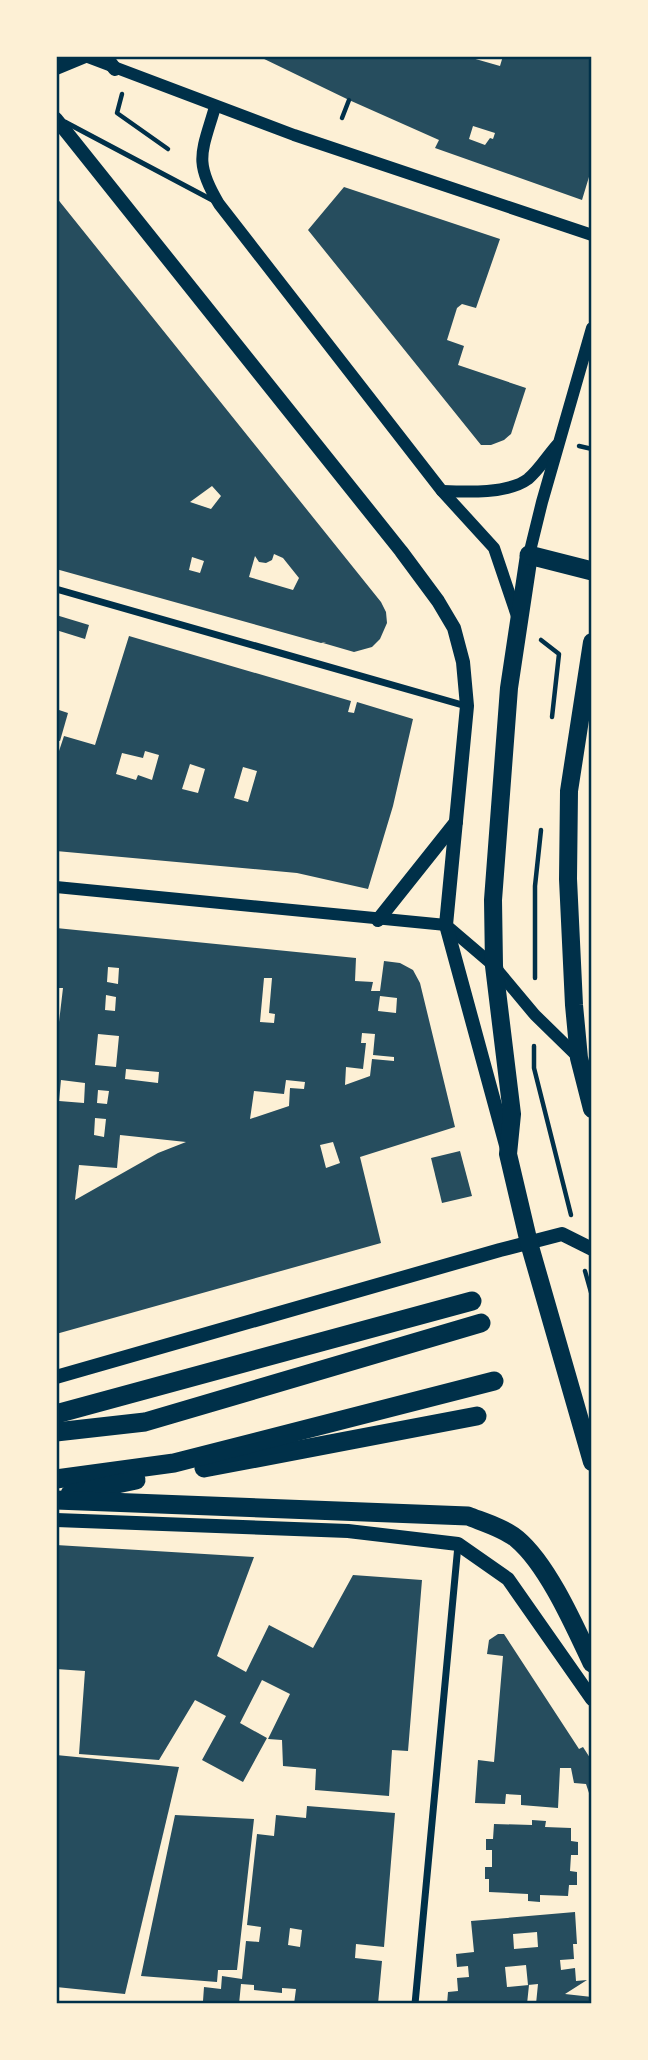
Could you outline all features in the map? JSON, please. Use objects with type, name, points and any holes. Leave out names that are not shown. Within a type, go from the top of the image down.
[{"type":"highway","points":[[529,555],[592,571]]},
{"type":"highway","points":[[56,1414],[472,1301]]},
{"type":"highway","points":[[56,1432],[145,1422],[481,1323]]},
{"type":"highway","points":[[56,1479],[174,1463],[494,1381]]},
{"type":"highway","points":[[56,1500],[74,1492],[477,1416]]},
{"type":"highway","points":[[56,1500],[468,1516],[516,1538],[538,1564],[565,1606],[592,1663]]},
{"type":"main road","points":[[56,68],[65,62],[85,56]]},
{"type":"main road","points":[[105,56],[121,71]]},
{"type":"main road","points":[[56,118],[438,601],[454,628],[463,662],[467,706],[446,925],[508,1154],[529,1243],[592,1462]]},
{"type":"main road","points":[[508,1154],[512,1114],[494,966],[493,900],[509,688],[529,555]]},
{"type":"main road","points":[[592,642],[569,791],[568,879],[579,1058],[592,1110]]},
{"type":"main road","points":[[378,920],[456,821]]},
{"type":"main road","points":[[56,1377],[562,1234],[592,1249]]},
{"type":"main road","points":[[56,1520],[348,1531],[458,1544],[508,1579],[592,1699]]},
{"type":"street","points":[[85,56],[215,107],[592,234]]},
{"type":"street","points":[[215,107],[201,165],[206,182],[219,204],[442,491],[494,548],[519,623]]},
{"type":"street","points":[[529,555],[592,328]]},
{"type":"street","points":[[442,491],[479,493],[527,480],[559,442]]},
{"type":"street","points":[[56,589],[467,706]]},
{"type":"street","points":[[56,887],[446,925],[494,966],[535,1015],[579,1058]]},
{"type":"street","points":[[415,2004],[458,1544]]},
{"type":"lane","points":[[56,118],[219,204]]},
{"type":"path","points":[[121,71],[117,113],[168,149]]},
{"type":"path","points":[[342,118],[349,100]]},
{"type":"path","points":[[559,442],[592,449]]},
{"type":"path","points":[[519,623],[559,654],[552,722]]},
{"type":"path","points":[[542,818],[535,886],[534,1068],[592,1296]]},
{"type":"building","points":[[258,56],[465,56],[500,66],[503,56],[592,56],[592,167],[582,200],[435,148],[439,140]],"holes":[[[473,126],[495,133],[493,139],[490,138],[485,145],[469,139]]]},
{"type":"building","points":[[344,187],[500,239],[476,308],[462,304],[457,308],[447,340],[464,346],[458,365],[526,388],[511,434],[504,440],[491,445],[481,445],[308,230]]},
{"type":"building","points":[[56,197],[381,602],[387,623],[380,639],[372,647],[354,652],[323,643],[326,642],[321,643],[56,569]],"holes":[[[212,486],[221,496],[211,509],[190,502]],[[274,554],[283,558],[299,578],[293,590],[249,577],[255,556],[259,562],[272,560]],[[192,557],[204,561],[200,573],[189,570]]]},
{"type":"building","points":[[56,615],[89,625],[85,639],[56,630]]},
{"type":"building","points":[[129,636],[351,701],[348,712],[354,713],[357,702],[413,719],[393,806],[368,889],[297,873],[56,851],[56,760],[64,736],[95,745]],"holes":[[[145,751],[159,755],[152,780],[138,775],[136,780],[116,774],[122,753],[143,758]],[[190,764],[205,769],[198,793],[182,789]],[[243,767],[257,771],[248,802],[234,798]]]},
{"type":"building","points":[[56,709],[68,713],[60,741],[56,740]]},
{"type":"building","points":[[56,928],[356,958],[355,981],[373,982],[371,991],[380,991],[384,961],[400,963],[413,970],[420,983],[455,1127],[360,1157],[381,1243],[56,1334],[56,1022],[59,1022],[63,988],[56,988]],"holes":[[[108,967],[119,968],[118,984],[107,982]],[[264,978],[272,978],[269,1013],[275,1014],[274,1023],[260,1022]],[[106,995],[116,997],[115,1011],[105,1010]],[[380,996],[397,998],[396,1013],[378,1011]],[[362,1033],[375,1034],[373,1055],[394,1057],[394,1061],[372,1059],[370,1076],[345,1085],[346,1067],[363,1069],[366,1043],[361,1043]],[[98,1034],[119,1036],[116,1067],[95,1065]],[[126,1069],[159,1072],[158,1083],[125,1079]],[[61,1080],[85,1083],[84,1103],[59,1101]],[[286,1080],[305,1082],[304,1089],[290,1088],[289,1106],[250,1119],[254,1091],[284,1094]],[[98,1090],[109,1091],[107,1104],[97,1103]],[[95,1118],[106,1119],[104,1137],[94,1135]],[[120,1135],[186,1142],[158,1153],[75,1200],[79,1165],[117,1168]],[[333,1142],[340,1163],[326,1168],[320,1145]]]},
{"type":"building","points":[[460,1151],[472,1196],[442,1203],[431,1158]]},
{"type":"building","points":[[56,1545],[254,1557],[217,1656],[246,1672],[269,1625],[313,1648],[353,1575],[422,1580],[408,1751],[392,1750],[389,1796],[315,1790],[316,1769],[283,1766],[282,1740],[268,1739],[290,1694],[262,1680],[240,1723],[267,1738],[243,1782],[202,1760],[226,1716],[195,1700],[159,1760],[79,1754],[85,1671],[56,1669]]},
{"type":"building","points":[[498,1634],[504,1634],[579,1749],[583,1747],[592,1761],[592,1802],[586,1784],[574,1783],[571,1768],[560,1768],[558,1808],[521,1805],[521,1795],[506,1794],[505,1804],[475,1803],[478,1760],[494,1762],[503,1656],[487,1654],[489,1640]]},
{"type":"building","points":[[56,1755],[179,1767],[125,1994],[56,1987]]},
{"type":"building","points":[[307,1806],[395,1813],[384,1947],[356,1944],[355,1958],[382,1961],[378,2004],[294,2004],[296,1989],[282,1988],[282,1993],[254,1990],[254,1985],[241,1984],[239,2004],[203,2001],[204,1987],[221,1989],[222,1976],[242,1979],[246,1941],[259,1942],[261,1927],[247,1925],[257,1834],[274,1836],[276,1815],[306,1818]],"holes":[[[290,1928],[302,1930],[300,1947],[288,1945]]]},
{"type":"building","points":[[175,1815],[254,1819],[237,1970],[218,1970],[217,1982],[141,1976]]},
{"type":"building","points":[[532,1820],[546,1821],[545,1827],[571,1828],[571,1841],[578,1842],[578,1855],[571,1855],[570,1871],[577,1872],[577,1885],[569,1885],[568,1896],[540,1895],[540,1902],[528,1901],[528,1894],[489,1892],[485,1867],[492,1867],[492,1850],[486,1850],[486,1839],[493,1839],[494,1824],[532,1825]]},
{"type":"building","points":[[575,1912],[577,1944],[573,1944],[574,1959],[560,1960],[561,1970],[575,1968],[576,1981],[587,1980],[565,1994],[592,1997],[592,2004],[536,2004],[538,1984],[528,1985],[526,1965],[505,1967],[507,1987],[529,1985],[527,2004],[447,2004],[448,1992],[458,1991],[457,1978],[469,1977],[468,1966],[457,1967],[456,1954],[474,1952],[471,1921]],"holes":[[[537,1932],[538,1947],[514,1949],[513,1934]]]}]
